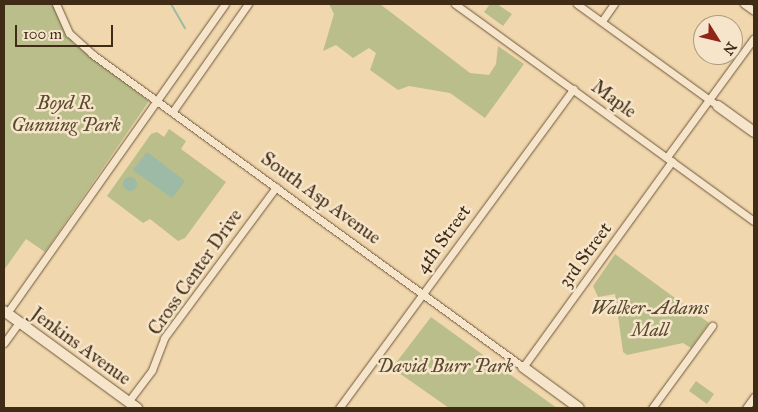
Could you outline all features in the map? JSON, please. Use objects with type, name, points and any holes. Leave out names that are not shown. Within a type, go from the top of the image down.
[{"type":"street","name":"South Asp Avenue","points":[[56,4],[61,20],[74,38],[579,408]]},
{"type":"street","points":[[5,312],[158,101],[225,4]]},
{"type":"street","points":[[173,111],[248,4]]},
{"type":"street","name":"Maple","points":[[455,4],[754,221]]},
{"type":"street","points":[[577,4],[754,132]]},
{"type":"street","points":[[602,21],[614,4]]},
{"type":"street","points":[[744,4],[754,12]]},
{"type":"street","name":"3rd Street","points":[[523,367],[709,99],[754,38]]},
{"type":"street","name":"4th Street","points":[[339,408],[573,89]]},
{"type":"street","name":"Cross Center Drive","points":[[128,402],[152,370],[164,338],[276,187]]},
{"type":"street","name":"Jenkins Avenue","points":[[5,312],[137,408]]},
{"type":"street","points":[[4,343],[19,322]]},
{"type":"street","points":[[652,408],[712,326]]},
{"type":"street","points":[[746,408],[754,397]]},
{"type":"green space","name":"Boyd R. Gunning Park","points":[[4,4],[53,4],[73,43],[149,101],[45,252],[26,239],[4,270]]},
{"type":"green space","points":[[329,4],[380,4],[470,73],[489,75],[496,64],[498,46],[524,64],[485,118],[450,93],[409,86],[398,90],[370,70],[376,53],[369,48],[353,58],[336,45],[323,51],[334,14]]},
{"type":"green space","points":[[490,4],[497,4],[512,14],[503,26],[484,12]]},
{"type":"green space","points":[[169,129],[186,141],[181,149],[226,182],[185,238],[178,241],[150,219],[143,223],[107,196],[151,134],[157,132],[164,137]]},
{"type":"green space","name":"Walker-Adams Mall","points":[[615,254],[709,323],[691,348],[683,343],[627,355],[623,352],[615,294],[598,297],[593,286]]},
{"type":"green space","name":"David Burr Park","points":[[431,317],[557,408],[449,408],[392,368]]},
{"type":"green space","points":[[696,381],[714,394],[707,404],[689,391]]},
{"type":"shaded area","points":[[147,152],[185,181],[172,198],[133,170]]},
{"type":"shaded area","points":[[127,177],[133,177],[137,184],[133,191],[127,191],[123,187],[123,181]]},
{"type":"waterway","points":[[171,4],[185,28]]}]
